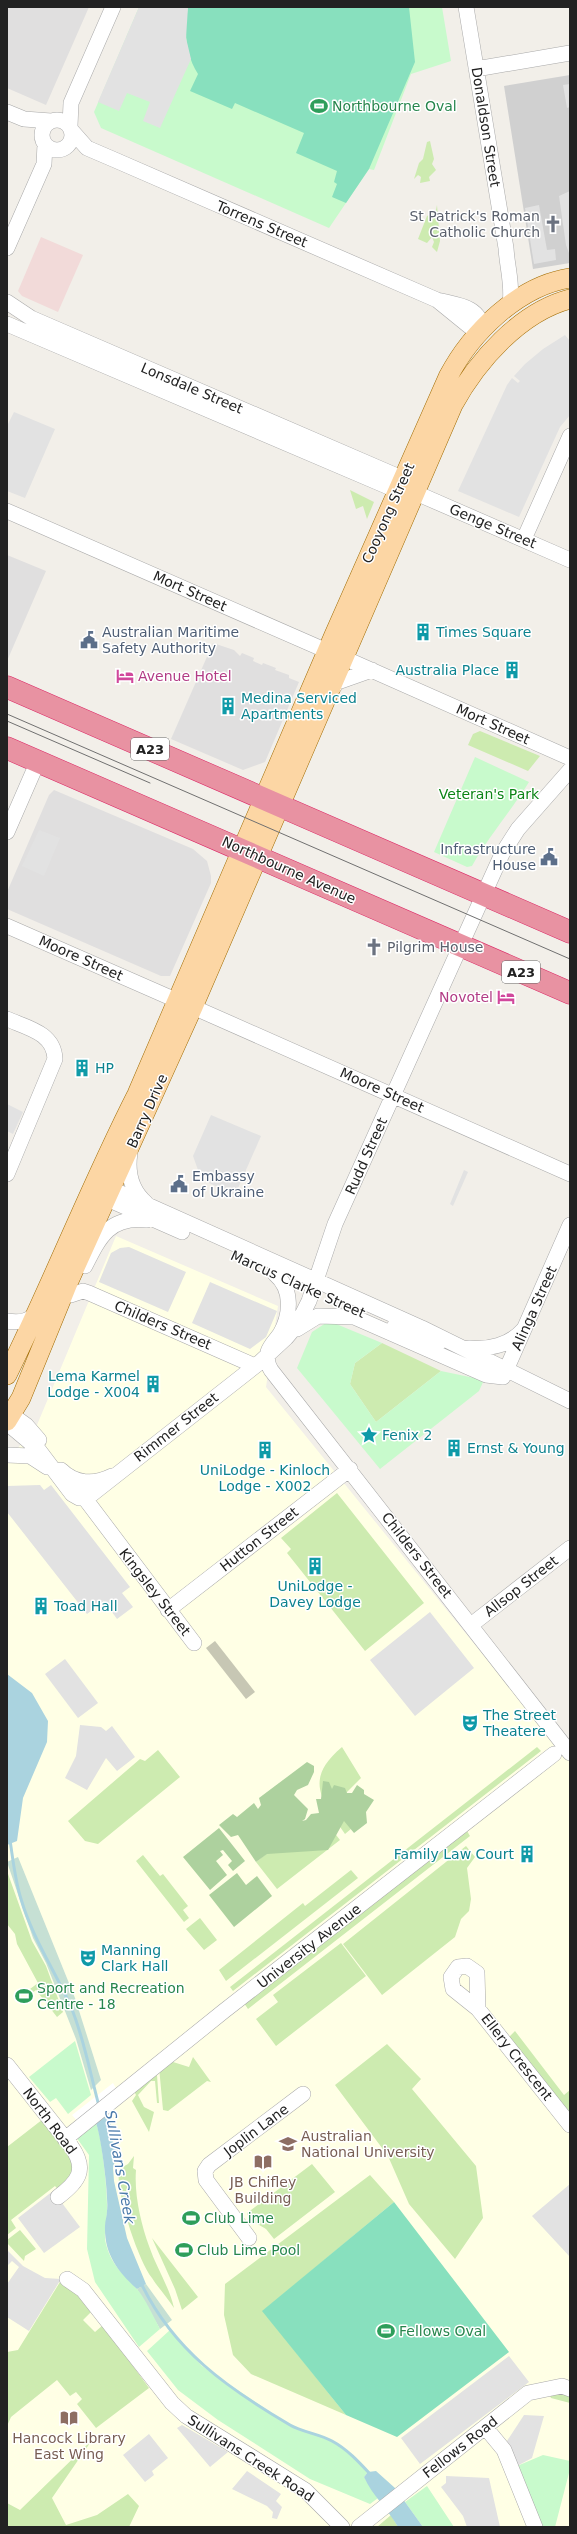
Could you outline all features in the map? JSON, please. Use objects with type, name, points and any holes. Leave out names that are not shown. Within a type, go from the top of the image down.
[{"type":"highway","name":"A23","points":[[7,687],[570,932]]},
{"type":"highway","name":"Northbourne Avenue","points":[[7,748],[570,993]]},
{"type":"main road","name":"Cooyong Street","points":[[271,802],[361,597],[455,365],[482,329],[510,304],[538,290],[570,278]]},
{"type":"main road","name":"Cooyong Street","points":[[406,488],[454,405],[480,365],[510,334],[539,314],[570,299]]},
{"type":"main road","points":[[482,329],[490,334],[510,334]]},
{"type":"main road","points":[[480,365],[486,340],[482,329]]},
{"type":"main road","name":"Cooyong Street","points":[[271,802],[330,691],[336,654]]},
{"type":"main road","name":"Barry Drive","points":[[8,1374],[39,1310],[101,1190],[186,1004],[271,802]]},
{"type":"main road","name":"Barry Drive","points":[[8,1417],[51,1328],[101,1190],[132,1144],[186,1004]]},
{"type":"street","points":[[7,248],[44,164],[44,129],[71,103],[113,7]]},
{"type":"street","name":"Donaldson Street","points":[[466,7],[506,248],[506,264],[511,285],[510,304]]},
{"type":"street","points":[[476,68],[570,53]]},
{"type":"street","points":[[44,164],[71,141],[71,103]]},
{"type":"street","points":[[7,112],[24,120],[51,149],[61,150]]},
{"type":"street","points":[[24,120],[62,120],[71,129]]},
{"type":"street","name":"Torrens Street","points":[[71,129],[87,148],[437,300],[474,311],[479,316],[482,329]]},
{"type":"street","name":"Torrens Street","points":[[61,150],[87,148]]},
{"type":"street","name":"Donaldson Street","points":[[506,248],[520,280],[530,288],[538,290]]},
{"type":"street","name":"Lonsdale Street","points":[[7,302],[72,344]]},
{"type":"street","name":"Lonsdale Street","points":[[7,324],[72,344],[406,488]]},
{"type":"street","points":[[524,539],[570,436]]},
{"type":"street","name":"Genge Street","points":[[406,488],[570,560]]},
{"type":"street","name":"Mort Street","points":[[7,511],[336,654],[570,758]]},
{"type":"street","points":[[330,691],[338,682],[372,670]]},
{"type":"street","points":[[7,832],[38,761]]},
{"type":"street","name":"Rudd Street","points":[[314,1286],[335,1224],[484,894],[510,840],[570,770]]},
{"type":"street","name":"Moore Street","points":[[7,926],[570,1174]]},
{"type":"street","points":[[7,1019],[46,1036],[54,1049],[54,1059],[7,1174]]},
{"type":"street","points":[[132,1144],[128,1165],[130,1179],[138,1195],[148,1205]]},
{"type":"street","name":"Marcus Clarke Street","points":[[101,1190],[148,1205],[314,1286],[489,1368],[507,1370]]},
{"type":"street","name":"Marcus Clarke Street","points":[[101,1190],[160,1222],[275,1274],[314,1286],[457,1344],[570,1401]]},
{"type":"street","points":[[51,1328],[71,1295],[94,1248],[107,1230],[128,1219],[160,1222]]},
{"type":"street","name":"Alinga Street","points":[[507,1370],[570,1225]]},
{"type":"street","name":"Rimmer Street","points":[[267,1356],[285,1322],[288,1298],[283,1282],[275,1274]]},
{"type":"street","name":"Rimmer Street","points":[[288,1389],[282,1379],[279,1366],[280,1352],[299,1321],[314,1286]]},
{"type":"street","name":"Childers Street","points":[[71,1295],[83,1291],[90,1293],[255,1366]]},
{"type":"street","points":[[7,1321],[20,1322],[26,1320],[39,1310]]},
{"type":"street","name":"Marcus Clarke Street","points":[[288,1337],[310,1318],[327,1315],[358,1319],[486,1375],[503,1377],[507,1370]]},
{"type":"street","points":[[7,1321],[17,1330],[20,1341],[19,1350]]},
{"type":"street","points":[[457,1344],[479,1348],[506,1344],[525,1328]]},
{"type":"street","name":"Rimmer Street","points":[[85,1498],[92,1495],[255,1366],[288,1337]]},
{"type":"street","name":"Childers Street","points":[[267,1356],[271,1370],[288,1389],[568,1746]]},
{"type":"street","name":"Kingsley Street","points":[[8,1417],[28,1427],[59,1472],[68,1491],[95,1522],[116,1542]]},
{"type":"street","points":[[7,1455],[30,1456],[81,1482],[100,1481],[118,1473]]},
{"type":"street","name":"Hutton Street","points":[[168,1610],[350,1469]]},
{"type":"street","name":"Kingsley Street","points":[[59,1472],[85,1498],[116,1542],[194,1643]]},
{"type":"street","points":[[68,1491],[77,1498],[85,1498]]},
{"type":"street","name":"Allsop Street","points":[[472,1625],[570,1548]]},
{"type":"street","name":"University Avenue","points":[[65,2139],[224,2011],[554,1754]]},
{"type":"street","name":"Ellery Crescent","points":[[478,2009],[570,2125]]},
{"type":"street","name":"North Road","points":[[7,2065],[77,2155],[79,2173],[73,2186],[58,2197]]},
{"type":"street","name":"Joplin Lane","points":[[249,2238],[206,2180],[205,2171],[209,2166],[303,2094]]},
{"type":"street","name":"Sullivans Creek Road","points":[[67,2279],[83,2290],[172,2403],[186,2416],[305,2490],[342,2527]]},
{"type":"street","name":"Fellows Road","points":[[359,2527],[528,2394],[562,2386],[570,2389]]},
{"type":"street","points":[[485,2427],[504,2450],[534,2527]]},
{"type":"shaded area","points":[[7,7],[89,7],[46,105],[7,88]]},
{"type":"shaded area","points":[[139,7],[188,7],[186,38],[191,59],[160,128],[143,121],[150,102],[127,93],[119,111],[98,102]]},
{"type":"shaded area","points":[[570,75],[570,263],[533,269],[504,86]]},
{"type":"shaded area","points":[[570,84],[570,107],[567,108],[563,85]]},
{"type":"shaded area","points":[[570,191],[570,256],[566,245],[559,196]]},
{"type":"shaded area","points":[[539,205],[547,250],[555,249],[556,260],[534,264],[525,208]]},
{"type":"shaded area","points":[[41,237],[83,255],[58,312],[22,296],[18,291]]},
{"type":"shaded area","points":[[565,335],[570,341],[570,415],[560,427],[519,517],[458,491],[507,385],[512,378],[518,383],[520,381],[514,376],[525,364],[543,349]]},
{"type":"shaded area","points":[[14,412],[55,429],[25,498],[7,491],[7,426]]},
{"type":"shaded area","points":[[7,555],[46,571],[7,661]]},
{"type":"shaded area","name":"Medina Serviced Apartments","points":[[213,643],[234,650],[240,656],[242,653],[254,658],[253,661],[262,665],[263,663],[276,668],[275,670],[289,675],[289,678],[299,682],[265,762],[243,770],[171,739]]},
{"type":"shaded area","points":[[54,790],[193,849],[207,861],[211,876],[211,883],[170,976],[161,976],[7,909],[7,892],[49,795]]},
{"type":"shaded area","points":[[39,830],[60,838],[44,876],[22,866]]},
{"type":"shaded area","points":[[7,1104],[23,1112],[13,1134],[7,1131]]},
{"type":"shaded area","points":[[211,1115],[261,1136],[235,1195],[209,1183],[211,1176],[198,1170],[193,1156]]},
{"type":"shaded area","points":[[464,1170],[468,1172],[453,1206],[450,1204]]},
{"type":"shaded area","name":"Australian National University","points":[[116,1236],[278,1306],[266,1387],[570,1762],[570,2527],[7,2527],[7,1461],[37,1425]]},
{"type":"shaded area","points":[[129,1247],[186,1272],[168,1312],[99,1282],[111,1253],[120,1248]]},
{"type":"shaded area","points":[[210,1282],[277,1311],[266,1337],[250,1349],[192,1323]]},
{"type":"shaded area","points":[[40,1485],[44,1490],[51,1485],[130,1587],[122,1593],[133,1607],[117,1619],[104,1601],[87,1614],[7,1512],[7,1486]]},
{"type":"shaded area","points":[[430,1612],[474,1668],[415,1716],[370,1660]]},
{"type":"shaded area","points":[[215,1641],[255,1692],[246,1699],[206,1648]]},
{"type":"shaded area","points":[[65,1659],[98,1703],[78,1718],[45,1674]]},
{"type":"shaded area","points":[[80,1725],[101,1727],[106,1731],[112,1726],[135,1757],[117,1771],[106,1758],[87,1790],[65,1778],[76,1756]]},
{"type":"shaded area","points":[[18,1857],[75,1998],[101,2080],[91,2090],[76,2039],[46,1963],[33,1938],[7,1862]]},
{"type":"shaded area","points":[[570,2184],[570,2257],[532,2216]]},
{"type":"shaded area","points":[[53,2191],[80,2227],[44,2253],[18,2218]]},
{"type":"shaded area","points":[[7,2250],[23,2266],[45,2278],[61,2279],[29,2331],[7,2317],[7,2284],[19,2267],[12,2261],[7,2266]]},
{"type":"shaded area","points":[[146,2284],[172,2320],[160,2329],[137,2289]]},
{"type":"shaded area","points":[[509,2356],[529,2382],[420,2464],[401,2438]]},
{"type":"shaded area","points":[[524,2415],[544,2416],[532,2458],[517,2466],[505,2444]]},
{"type":"shaded area","points":[[182,2425],[228,2452],[210,2467],[177,2428]]},
{"type":"shaded area","points":[[149,2434],[168,2458],[152,2471],[154,2475],[145,2482],[123,2455]]},
{"type":"shaded area","points":[[247,2471],[281,2494],[276,2501],[282,2507],[277,2519],[272,2518],[273,2512],[267,2506],[232,2489]]},
{"type":"shaded area","points":[[446,2476],[489,2478],[500,2527],[467,2527],[463,2516],[441,2487],[446,2483]]},
{"type":"green space","points":[[139,7],[442,7],[451,61],[411,74],[374,170],[369,169],[329,228],[101,128],[94,112]]},
{"type":"green space","name":"Northbourne Oval","points":[[188,7],[409,7],[415,62],[369,169],[346,203],[332,197],[337,184],[334,182],[337,171],[296,153],[304,133],[235,103],[232,109],[190,91],[198,74],[190,58],[188,50],[186,24]]},
{"type":"green space","points":[[430,141],[434,159],[432,164],[436,170],[429,177],[430,181],[420,183],[421,177],[418,175],[414,179],[419,163],[423,159],[427,142]]},
{"type":"green space","points":[[437,205],[440,241],[437,252],[432,247],[434,242],[432,237],[427,243],[418,239],[427,216],[436,210]]},
{"type":"green space","points":[[350,490],[374,502],[367,519],[363,506],[356,509]]},
{"type":"green space","points":[[480,731],[540,756],[528,771],[468,745],[473,734]]},
{"type":"green space","name":"Veteran's Park","points":[[475,757],[529,782],[472,866],[467,867],[434,852]]},
{"type":"green space","points":[[329,1321],[382,1343],[355,1363],[350,1384],[376,1422],[441,1371],[484,1380],[479,1391],[380,1469],[297,1368],[312,1332]]},
{"type":"green space","points":[[382,1343],[441,1371],[376,1422],[350,1384],[355,1363]]},
{"type":"green space","name":"UniLodge - Davey Lodge","points":[[337,1493],[424,1603],[365,1651],[287,1553],[291,1549],[281,1538]]},
{"type":"green space","points":[[342,1747],[361,1778],[341,1798],[358,1823],[345,1834],[329,1811],[320,1790],[320,1780],[323,1770],[330,1759]]},
{"type":"green space","points":[[537,1747],[541,1751],[233,1991],[230,1987]]},
{"type":"green space","points":[[158,1750],[180,1777],[98,1844],[85,1841],[68,1821],[140,1759],[145,1761]]},
{"type":"green space","points":[[307,1762],[314,1766],[314,1772],[308,1785],[297,1790],[294,1795],[308,1809],[305,1819],[302,1821],[306,1820],[311,1814],[319,1813],[316,1799],[321,1799],[323,1781],[329,1782],[332,1789],[334,1785],[345,1788],[347,1793],[352,1793],[357,1785],[364,1790],[364,1794],[374,1800],[366,1812],[367,1823],[354,1833],[344,1821],[328,1850],[267,1854],[256,1862],[238,1835],[231,1837],[219,1825],[233,1814],[237,1817],[254,1803],[258,1809],[261,1805],[259,1798]]},
{"type":"green space","points":[[319,1813],[340,1840],[277,1889],[256,1862]]},
{"type":"green space","points":[[219,1828],[245,1861],[233,1871],[228,1865],[232,1861],[223,1850],[220,1851],[223,1855],[216,1861],[227,1875],[210,1890],[183,1857]]},
{"type":"green space","points":[[467,1831],[470,1836],[248,2009],[244,2003]]},
{"type":"green space","points":[[466,1846],[475,1857],[467,1868],[471,1899],[469,1911],[461,1919],[455,1937],[382,1995],[343,1944]]},
{"type":"green space","points":[[143,1855],[160,1876],[163,1874],[188,1906],[183,1910],[189,1918],[184,1922],[136,1861]]},
{"type":"green space","points":[[351,1870],[358,1878],[226,1981],[219,1970],[303,1903],[305,1906]]},
{"type":"green space","points":[[7,1871],[32,1941],[46,1966],[63,2012],[57,2017],[36,1990],[32,1993],[30,1989],[38,1983],[17,1944],[15,1934],[7,1924]]},
{"type":"green space","points":[[237,1873],[246,1885],[257,1876],[272,1896],[234,1927],[209,1895]]},
{"type":"green space","points":[[200,1918],[217,1940],[204,1950],[186,1929]]},
{"type":"green space","points":[[341,1943],[366,1976],[276,2046],[256,2019],[278,2002],[273,1995]]},
{"type":"green space","points":[[515,2031],[564,2095],[570,2090],[570,2116],[509,2037]]},
{"type":"green space","points":[[75,2041],[91,2095],[68,2114],[56,2098],[50,2102],[29,2077]]},
{"type":"green space","points":[[387,2044],[421,2079],[412,2089],[476,2166],[483,2218],[455,2259],[409,2204],[388,2156],[335,2085]]},
{"type":"green space","points":[[193,2057],[211,2082],[207,2081],[168,2111],[163,2110],[159,2067],[173,2062],[189,2067]]},
{"type":"green space","points":[[157,2075],[159,2103],[157,2103],[155,2081],[151,2081],[138,2095],[144,2107],[154,2112],[149,2132],[132,2101],[136,2095],[134,2091]]},
{"type":"green space","points":[[47,2116],[78,2159],[62,2194],[55,2186],[11,2220],[16,2228],[7,2235],[7,2147]]},
{"type":"green space","points":[[96,2123],[106,2180],[107,2215],[105,2240],[108,2252],[118,2269],[140,2293],[160,2329],[139,2347],[95,2282],[87,2249],[89,2155],[76,2137]]},
{"type":"green space","points":[[134,2156],[133,2168],[136,2170],[137,2199],[143,2228],[174,2308],[146,2269],[134,2241],[120,2193],[119,2169],[128,2164]]},
{"type":"green space","points":[[312,2164],[335,2192],[274,2239],[266,2229],[249,2219],[247,2213]]},
{"type":"green space","points":[[370,2175],[394,2202],[263,2311],[346,2415],[251,2374],[233,2355],[224,2315],[225,2284]]},
{"type":"green space","name":"Fellows Oval","points":[[394,2202],[509,2352],[397,2437],[346,2415],[262,2311]]},
{"type":"green space","points":[[20,2230],[36,2249],[25,2256],[24,2261],[7,2243],[7,2240]]},
{"type":"green space","points":[[152,2238],[198,2297],[182,2310],[175,2289]]},
{"type":"green space","points":[[60,2282],[76,2292],[92,2311],[83,2320],[95,2332],[103,2325],[149,2388],[96,2428],[77,2404],[82,2399],[76,2392],[70,2396],[57,2380],[11,2417],[7,2426],[7,2352],[18,2350]]},
{"type":"green space","points":[[170,2330],[202,2366],[291,2426],[332,2441],[355,2457],[368,2472],[364,2477],[378,2498],[370,2504],[310,2479],[218,2420],[178,2390],[147,2351]]},
{"type":"green space","points":[[549,2393],[570,2395],[570,2403],[551,2398]]},
{"type":"green space","points":[[92,2440],[52,2498],[66,2525],[97,2515],[128,2494],[139,2506],[129,2527],[7,2527],[7,2503],[20,2510]]},
{"type":"green space","points":[[543,2455],[570,2461],[570,2469],[555,2527],[542,2527],[517,2466]]},
{"type":"green space","points":[[427,2486],[454,2527],[423,2527],[405,2502]]},
{"type":"green space","points":[[391,2515],[398,2527],[377,2527]]},
{"type":"water","points":[[7,1674],[32,1693],[48,1721],[47,1742],[23,1798],[17,1841],[7,1845]]},
{"type":"water","points":[[107,2115],[112,2128],[110,2137],[118,2149],[113,2168],[114,2181],[127,2238],[146,2284],[137,2289],[118,2269],[110,2254],[105,2236],[107,2213],[106,2180],[96,2123]]},
{"type":"water","points":[[376,2471],[395,2488],[423,2527],[398,2527],[390,2514],[371,2490],[364,2477],[368,2472]]},
{"type":"pier","points":[[113,2083],[122,2099],[84,2129],[72,2115]]},
{"type":"waterway","name":"Sullivans Creek","points":[[10,1840],[14,1870],[21,1899],[31,1927],[76,2019],[99,2106]]},
{"type":"waterway","name":"Sullivans Creek","points":[[141,2283],[154,2307],[169,2328],[186,2348],[204,2365],[245,2397],[290,2425],[337,2444],[353,2456],[371,2475]]},
{"type":"tram line","points":[[7,714],[570,959]]},
{"type":"tram line","points":[[7,721],[150,783]]},
{"type":"place","name":"Northbourne Oval","points":[[319,106]]},
{"type":"place","name":"St Patrick's Roman Catholic Church","points":[[553,224]]},
{"type":"place","name":"Times Square","points":[[423,632]]},
{"type":"place","name":"Australian Maritime Safety Authority","points":[[89,640]]},
{"type":"place","name":"Australia Place","points":[[512,670]]},
{"type":"place","name":"Avenue Hotel","points":[[125,676]]},
{"type":"place","name":"Medina Serviced Apartments","points":[[228,706]]},
{"type":"place","name":"Infrastructure House","points":[[549,857]]},
{"type":"place","name":"Pilgrim House","points":[[374,947]]},
{"type":"place","name":"Novotel","points":[[506,997]]},
{"type":"place","name":"HP","points":[[82,1068]]},
{"type":"place","name":"Embassy of Ukraine","points":[[179,1184]]},
{"type":"place","name":"Lema Karmel Lodge - X004","points":[[153,1384]]},
{"type":"place","name":"Fenix 2","points":[[369,1435]]},
{"type":"place","name":"Ernst & Young","points":[[454,1448]]},
{"type":"place","name":"UniLodge - Kinloch Lodge - X002","points":[[265,1450]]},
{"type":"place","name":"UniLodge - Davey Lodge","points":[[315,1566]]},
{"type":"place","name":"Toad Hall","points":[[41,1606]]},
{"type":"place","name":"The Street Theatere","points":[[470,1723]]},
{"type":"place","name":"Family Law Court","points":[[527,1854]]},
{"type":"place","name":"Manning Clark Hall","points":[[88,1958]]},
{"type":"place","name":"Sport and Recreation Centre - 18","points":[[24,1996]]},
{"type":"place","name":"Australian National University","points":[[288,2144]]},
{"type":"place","name":"JB Chifley Building","points":[[263,2162]]},
{"type":"place","name":"Club Lime","points":[[191,2218]]},
{"type":"place","name":"Club Lime Pool","points":[[184,2250]]},
{"type":"place","name":"Fellows Oval","points":[[386,2331]]},
{"type":"place","name":"Hancock Library East Wing","points":[[69,2418]]}]
